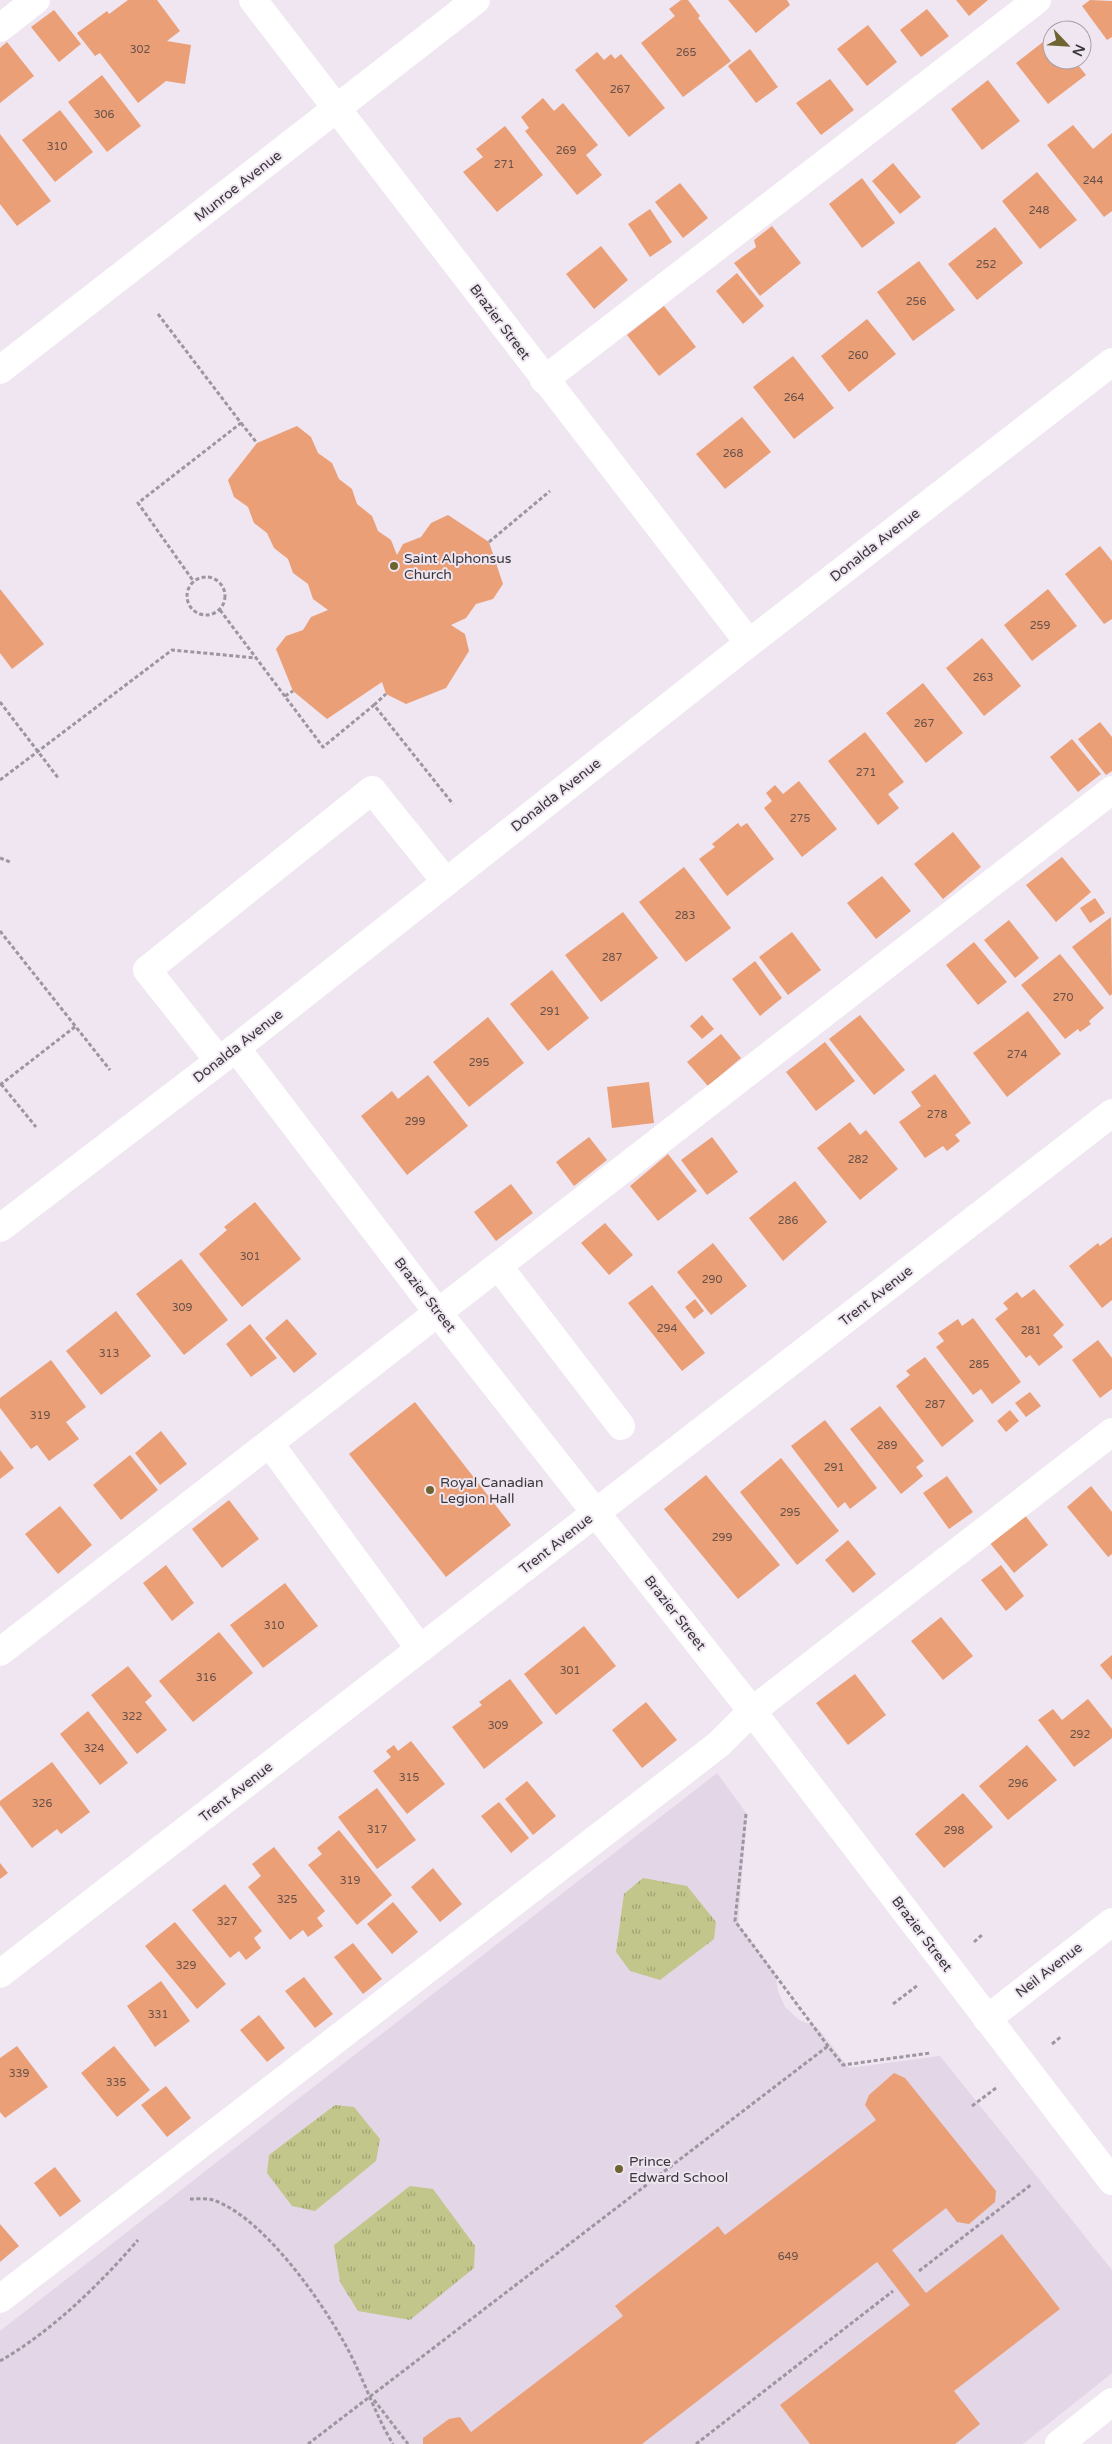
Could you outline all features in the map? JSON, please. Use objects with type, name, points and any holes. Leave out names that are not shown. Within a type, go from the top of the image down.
[{"type":"street","points":[[0,28],[36,0]]},
{"type":"street","name":"Brazier Street","points":[[253,0],[338,108],[544,380],[749,643]]},
{"type":"street","name":"Munroe Avenue","points":[[0,370],[476,0]]},
{"type":"street","points":[[544,380],[1036,0]]},
{"type":"street","name":"Donalda Avenue","points":[[0,1228],[228,1054],[749,643],[1112,362]]},
{"type":"street","name":"Brazier Street","points":[[446,882],[372,790],[147,970],[228,1054],[439,1314],[752,1711],[1112,2181]]},
{"type":"street","points":[[0,1652],[439,1314],[1112,790]]},
{"type":"street","name":"Trent Avenue","points":[[0,1974],[1112,1113]]},
{"type":"street","points":[[499,1267],[621,1426]]},
{"type":"street","points":[[0,2299],[713,1749],[752,1711],[1112,1432]]},
{"type":"street","points":[[270,1444],[420,1649]]},
{"type":"street","name":"Neil Avenue","points":[[987,2019],[1112,1922]]},
{"type":"street","points":[[1059,2444],[1112,2402]]},
{"type":"path","points":[[158,314],[257,443]]},
{"type":"path","points":[[194,582],[138,503],[241,423]]},
{"type":"path","points":[[489,542],[550,491]]},
{"type":"path","points":[[206,577],[219,582],[225,593],[225,599],[220,610],[209,615],[197,613],[193,610],[189,605],[187,593],[194,582],[206,577]]},
{"type":"path","points":[[220,610],[323,747],[386,694]]},
{"type":"path","points":[[0,780],[172,650],[256,658]]},
{"type":"path","points":[[285,696],[293,691]]},
{"type":"path","points":[[0,702],[59,779]]},
{"type":"path","points":[[374,705],[453,804]]},
{"type":"path","points":[[0,858],[10,862]]},
{"type":"path","points":[[0,931],[110,1070]]},
{"type":"path","points":[[36,1127],[1,1084],[76,1026]]},
{"type":"path","points":[[746,1814],[735,1921],[828,2046],[843,2065],[930,2053]]},
{"type":"path","points":[[308,2444],[828,2046]]},
{"type":"path","points":[[972,2106],[998,2086]]},
{"type":"path","points":[[919,2272],[1032,2184]]},
{"type":"path","points":[[188,2198],[212,2200],[245,2218],[285,2256],[310,2288],[345,2344],[393,2444]]},
{"type":"path","points":[[0,2361],[24,2347],[60,2316],[113,2268],[142,2236]]},
{"type":"path","points":[[696,2444],[894,2291]]},
{"type":"path","points":[[371,2395],[408,2444]]},
{"type":"shaded area","name":"Prince Edward School","points":[[717,1773],[747,1814],[738,1924],[775,1973],[778,1991],[785,2007],[799,2020],[817,2027],[849,2068],[940,2056],[1112,2270],[1112,2373],[1023,2444],[0,2444],[0,2331]]},
{"type":"green space","points":[[643,1878],[687,1886],[716,1922],[714,1939],[660,1980],[630,1971],[616,1952],[624,1894]]},
{"type":"green space","points":[[335,2105],[354,2107],[380,2139],[376,2161],[315,2211],[292,2206],[267,2173],[269,2155]]},
{"type":"green space","points":[[410,2186],[433,2189],[475,2246],[474,2268],[410,2320],[358,2311],[340,2282],[334,2245]]},
{"type":"building","points":[[128,0],[157,0],[180,31],[167,41],[191,45],[185,84],[166,81],[138,103],[100,53],[95,56],[77,33],[107,11],[109,14]]},
{"type":"building","points":[[681,0],[688,0],[700,16],[698,18],[731,61],[683,97],[641,43],[675,16],[669,9]]},
{"type":"building","points":[[728,0],[787,0],[790,5],[756,33]]},
{"type":"building","points":[[956,0],[988,0],[969,16]]},
{"type":"building","points":[[1090,0],[1112,1],[1112,37],[1107,40],[1082,6]]},
{"type":"building","points":[[927,9],[949,36],[921,57],[900,30]]},
{"type":"building","points":[[54,10],[81,44],[59,62],[31,27]]},
{"type":"building","points":[[868,25],[897,62],[867,86],[837,49]]},
{"type":"building","points":[[7,42],[34,76],[0,103],[0,48]]},
{"type":"building","points":[[1042,43],[1042,70],[1082,70],[1086,75],[1048,104],[1016,63]]},
{"type":"building","points":[[750,49],[778,87],[756,103],[728,66]]},
{"type":"building","points":[[597,52],[604,60],[611,54],[615,59],[621,54],[665,108],[629,137],[575,70]]},
{"type":"building","points":[[102,75],[141,126],[107,152],[68,102]]},
{"type":"building","points":[[830,79],[854,110],[821,135],[796,103]]},
{"type":"building","points":[[988,80],[1020,121],[982,150],[951,109]]},
{"type":"building","points":[[543,98],[554,111],[563,103],[598,145],[586,155],[602,175],[577,195],[525,131],[529,128],[521,117]]},
{"type":"building","points":[[60,110],[93,152],[55,182],[22,140]]},
{"type":"building","points":[[1073,125],[1093,149],[1112,133],[1112,211],[1104,217],[1047,145]]},
{"type":"building","points":[[505,126],[543,175],[497,212],[463,172],[483,157],[476,149]]},
{"type":"building","points":[[0,134],[51,201],[17,226],[0,204]]},
{"type":"building","points":[[893,163],[921,197],[900,214],[872,181]]},
{"type":"building","points":[[1037,172],[1077,220],[1040,249],[1002,201]]},
{"type":"building","points":[[862,178],[895,223],[862,248],[829,204]]},
{"type":"building","points":[[680,183],[708,218],[683,238],[655,202]]},
{"type":"building","points":[[650,209],[672,242],[650,257],[628,224]]},
{"type":"building","points":[[772,226],[801,263],[760,296],[734,263],[756,247],[754,240]]},
{"type":"building","points":[[995,227],[1023,263],[977,300],[948,264]]},
{"type":"building","points":[[601,246],[628,280],[594,309],[566,274]]},
{"type":"building","points":[[919,261],[955,310],[913,341],[877,292]]},
{"type":"building","points":[[737,273],[764,306],[743,324],[716,291]]},
{"type":"building","points":[[664,306],[696,347],[659,376],[627,335]]},
{"type":"building","points":[[867,319],[896,354],[849,392],[821,356]]},
{"type":"building","points":[[793,356],[834,408],[794,439],[753,387]]},
{"type":"building","points":[[742,417],[771,452],[725,489],[696,454]]},
{"type":"building","name":"Saint Alphonsus Church","points":[[297,426],[311,437],[318,453],[332,463],[339,479],[352,489],[357,504],[372,516],[378,531],[391,540],[397,555],[403,544],[421,537],[431,523],[448,515],[489,542],[503,584],[493,599],[476,604],[466,618],[451,625],[465,634],[469,651],[446,688],[406,704],[386,694],[382,682],[327,719],[293,691],[276,649],[286,636],[303,630],[311,617],[328,610],[313,599],[308,584],[293,573],[288,559],[274,548],[267,533],[254,523],[248,507],[234,497],[228,480],[257,443]]},
{"type":"building","points":[[1100,546],[1112,561],[1112,619],[1104,624],[1065,574]]},
{"type":"building","points":[[0,589],[44,644],[12,669],[0,653]]},
{"type":"building","points":[[1048,589],[1077,626],[1032,661],[1004,625]]},
{"type":"building","points":[[982,638],[1021,686],[984,716],[946,668]]},
{"type":"building","points":[[923,683],[963,733],[926,763],[886,713]]},
{"type":"building","points":[[1100,722],[1112,737],[1112,771],[1106,775],[1078,739]]},
{"type":"building","points":[[865,732],[904,782],[888,794],[899,808],[878,825],[828,761]]},
{"type":"building","points":[[1072,739],[1101,774],[1078,792],[1050,757]]},
{"type":"building","points":[[799,781],[837,829],[802,857],[764,808],[772,801],[766,793],[775,785],[783,794]]},
{"type":"building","points":[[738,823],[741,827],[747,823],[774,859],[727,896],[699,859],[715,847],[712,844]]},
{"type":"building","points":[[953,832],[981,867],[943,899],[914,864]]},
{"type":"building","points":[[1062,857],[1091,892],[1056,922],[1026,885]]},
{"type":"building","points":[[684,867],[731,928],[686,962],[639,902]]},
{"type":"building","points":[[882,876],[911,911],[876,939],[847,903]]},
{"type":"building","points":[[1095,898],[1105,913],[1090,923],[1080,908]]},
{"type":"building","points":[[623,912],[658,958],[601,1002],[565,955]]},
{"type":"building","points":[[1111,917],[1112,994],[1110,996],[1072,947]]},
{"type":"building","points":[[1009,920],[1039,958],[1015,978],[984,940]]},
{"type":"building","points":[[792,932],[821,970],[788,995],[759,957]]},
{"type":"building","points":[[974,942],[1007,982],[978,1005],[946,965]]},
{"type":"building","points":[[1060,954],[1104,1008],[1089,1021],[1091,1024],[1080,1032],[1078,1029],[1065,1039],[1021,985]]},
{"type":"building","points":[[755,961],[782,998],[760,1016],[732,979]]},
{"type":"building","points":[[552,970],[589,1018],[548,1051],[510,1004]]},
{"type":"building","points":[[1028,1011],[1061,1054],[1007,1097],[973,1053]]},
{"type":"building","points":[[702,1015],[714,1029],[702,1039],[690,1026]]},
{"type":"building","points":[[860,1015],[905,1070],[874,1095],[829,1039]]},
{"type":"building","points":[[488,1017],[524,1063],[469,1107],[433,1062]]},
{"type":"building","points":[[721,1034],[741,1058],[708,1086],[687,1062]]},
{"type":"building","points":[[825,1042],[855,1081],[816,1111],[786,1072]]},
{"type":"building","points":[[935,1074],[971,1123],[955,1135],[960,1141],[947,1151],[943,1146],[925,1158],[899,1122],[921,1106],[911,1092]]},
{"type":"building","points":[[428,1075],[468,1126],[407,1175],[361,1116],[392,1091],[398,1099]]},
{"type":"building","points":[[649,1082],[654,1123],[612,1128],[607,1087]]},
{"type":"building","points":[[850,1122],[860,1135],[866,1130],[898,1169],[860,1200],[817,1148]]},
{"type":"building","points":[[589,1137],[607,1160],[574,1186],[556,1162]]},
{"type":"building","points":[[712,1137],[738,1172],[707,1195],[681,1160]]},
{"type":"building","points":[[668,1154],[697,1191],[658,1221],[630,1186]]},
{"type":"building","points":[[795,1181],[827,1222],[783,1261],[749,1218]]},
{"type":"building","points":[[511,1184],[533,1213],[496,1241],[474,1212]]},
{"type":"building","points":[[255,1202],[301,1259],[242,1307],[199,1254],[227,1230],[224,1227]]},
{"type":"building","points":[[605,1223],[633,1255],[609,1275],[581,1243]]},
{"type":"building","points":[[1112,1237],[1112,1300],[1102,1308],[1069,1266],[1098,1243],[1100,1246]]},
{"type":"building","points":[[713,1243],[747,1286],[711,1315],[677,1272]]},
{"type":"building","points":[[181,1259],[228,1320],[184,1355],[136,1294]]},
{"type":"building","points":[[652,1285],[705,1353],[682,1371],[628,1303]]},
{"type":"building","points":[[1034,1289],[1064,1325],[1053,1335],[1063,1347],[1039,1366],[1030,1355],[1026,1358],[995,1319],[1008,1309],[1003,1303],[1017,1292],[1022,1298]]},
{"type":"building","points":[[695,1299],[704,1311],[694,1319],[685,1307]]},
{"type":"building","points":[[116,1311],[151,1356],[101,1395],[66,1351]]},
{"type":"building","points":[[973,1318],[1021,1382],[992,1404],[981,1389],[973,1395],[936,1347],[944,1341],[938,1333],[958,1319],[962,1326]]},
{"type":"building","points":[[287,1319],[317,1354],[294,1373],[265,1338]]},
{"type":"building","points":[[250,1324],[277,1358],[251,1377],[226,1344]]},
{"type":"building","points":[[1098,1340],[1112,1358],[1112,1389],[1100,1398],[1072,1360]]},
{"type":"building","points":[[925,1357],[974,1421],[942,1447],[896,1386],[910,1375],[906,1371]]},
{"type":"building","points":[[51,1360],[86,1407],[66,1422],[79,1439],[49,1461],[37,1445],[31,1449],[0,1408],[0,1398]]},
{"type":"building","points":[[1030,1392],[1041,1406],[1026,1417],[1015,1403]]},
{"type":"building","name":"Royal Canadian Legion Hall","points":[[415,1402],[511,1525],[446,1577],[349,1454]]},
{"type":"building","points":[[880,1406],[924,1461],[916,1467],[923,1476],[901,1494],[850,1429]]},
{"type":"building","points":[[1010,1410],[1019,1421],[1006,1432],[997,1421]]},
{"type":"building","points":[[825,1420],[877,1488],[850,1509],[845,1502],[838,1508],[791,1446]]},
{"type":"building","points":[[161,1431],[187,1464],[160,1485],[135,1453]]},
{"type":"building","points":[[0,1450],[14,1468],[0,1479]]},
{"type":"building","points":[[130,1455],[158,1490],[121,1520],[93,1485]]},
{"type":"building","points":[[781,1458],[839,1531],[797,1565],[740,1492]]},
{"type":"building","points":[[706,1475],[780,1565],[738,1599],[664,1509]]},
{"type":"building","points":[[947,1476],[973,1512],[949,1529],[923,1493]]},
{"type":"building","points":[[1091,1486],[1112,1512],[1112,1554],[1108,1557],[1067,1507]]},
{"type":"building","points":[[229,1500],[259,1539],[222,1568],[192,1529]]},
{"type":"building","points":[[60,1506],[92,1545],[58,1574],[25,1534]]},
{"type":"building","points":[[1024,1514],[1048,1545],[1014,1573],[989,1542]]},
{"type":"building","points":[[848,1540],[876,1574],[853,1593],[825,1560]]},
{"type":"building","points":[[166,1565],[194,1603],[172,1621],[143,1583]]},
{"type":"building","points":[[1001,1565],[1024,1596],[1006,1611],[981,1580]]},
{"type":"building","points":[[285,1583],[318,1626],[263,1668],[230,1625]]},
{"type":"building","points":[[941,1617],[973,1656],[943,1680],[911,1641]]},
{"type":"building","points":[[584,1626],[616,1666],[556,1715],[524,1674]]},
{"type":"building","points":[[219,1632],[253,1673],[193,1722],[159,1681]]},
{"type":"building","points":[[1112,1655],[1112,1680],[1100,1665]]},
{"type":"building","points":[[128,1666],[152,1696],[145,1702],[167,1730],[137,1754],[91,1695]]},
{"type":"building","points":[[855,1674],[886,1715],[848,1745],[816,1703]]},
{"type":"building","points":[[510,1679],[543,1723],[484,1769],[452,1727],[482,1705],[479,1702]]},
{"type":"building","points":[[1088,1699],[1112,1729],[1112,1738],[1074,1767],[1038,1720],[1053,1709],[1062,1720]]},
{"type":"building","points":[[646,1702],[677,1740],[642,1768],[612,1730]]},
{"type":"building","points":[[88,1711],[128,1763],[100,1785],[60,1734]]},
{"type":"building","points":[[411,1741],[445,1784],[407,1814],[373,1771],[391,1757],[386,1751],[394,1745],[398,1751]]},
{"type":"building","points":[[1027,1745],[1057,1780],[1008,1820],[979,1786]]},
{"type":"building","points":[[52,1762],[90,1812],[61,1834],[57,1829],[32,1848],[0,1805],[0,1801]]},
{"type":"building","points":[[527,1781],[556,1816],[533,1835],[505,1799]]},
{"type":"building","points":[[377,1788],[416,1840],[377,1869],[338,1817]]},
{"type":"building","points":[[963,1793],[993,1827],[944,1868],[915,1834]]},
{"type":"building","points":[[499,1802],[529,1838],[511,1853],[481,1816]]},
{"type":"building","points":[[339,1830],[392,1895],[357,1925],[308,1865],[322,1854],[317,1848]]},
{"type":"building","points":[[274,1847],[325,1911],[317,1918],[323,1926],[308,1937],[303,1930],[290,1940],[248,1887],[261,1876],[252,1864]]},
{"type":"building","points":[[0,1863],[8,1873],[0,1879]]},
{"type":"building","points":[[433,1868],[462,1904],[440,1922],[411,1887]]},
{"type":"building","points":[[225,1884],[262,1931],[254,1938],[261,1948],[246,1960],[239,1951],[230,1958],[192,1910]]},
{"type":"building","points":[[393,1902],[418,1932],[392,1954],[367,1924]]},
{"type":"building","points":[[175,1922],[226,1984],[197,2009],[145,1946]]},
{"type":"building","points":[[353,1943],[382,1979],[363,1994],[334,1957]]},
{"type":"building","points":[[304,1977],[333,2014],[315,2028],[285,1991]]},
{"type":"building","points":[[161,1981],[190,2021],[155,2047],[127,2006]]},
{"type":"building","points":[[259,2015],[285,2048],[267,2062],[240,2030]]},
{"type":"building","points":[[17,2046],[48,2087],[5,2118],[0,2112],[0,2058]]},
{"type":"building","points":[[114,2046],[150,2090],[117,2117],[81,2073]]},
{"type":"building","name":"Prince Edward School","points":[[894,2073],[905,2078],[996,2191],[995,2202],[969,2224],[957,2222],[946,2208],[892,2250],[926,2293],[1002,2234],[1060,2309],[954,2391],[980,2424],[955,2444],[810,2444],[780,2405],[910,2305],[877,2262],[642,2444],[423,2444],[423,2438],[449,2419],[460,2417],[471,2432],[623,2316],[615,2306],[718,2226],[725,2235],[876,2120],[865,2105],[869,2095]]},
{"type":"building","points":[[166,2086],[191,2118],[167,2137],[141,2105]]},
{"type":"building","points":[[55,2167],[81,2201],[60,2217],[34,2183]]},
{"type":"building","points":[[0,2224],[19,2246],[0,2262]]},
{"type":"place","name":"Saint Alphonsus Church","points":[[394,566]]},
{"type":"place","name":"Royal Canadian Legion Hall","points":[[430,1490]]},
{"type":"place","name":"Prince Edward School","points":[[619,2169]]}]
